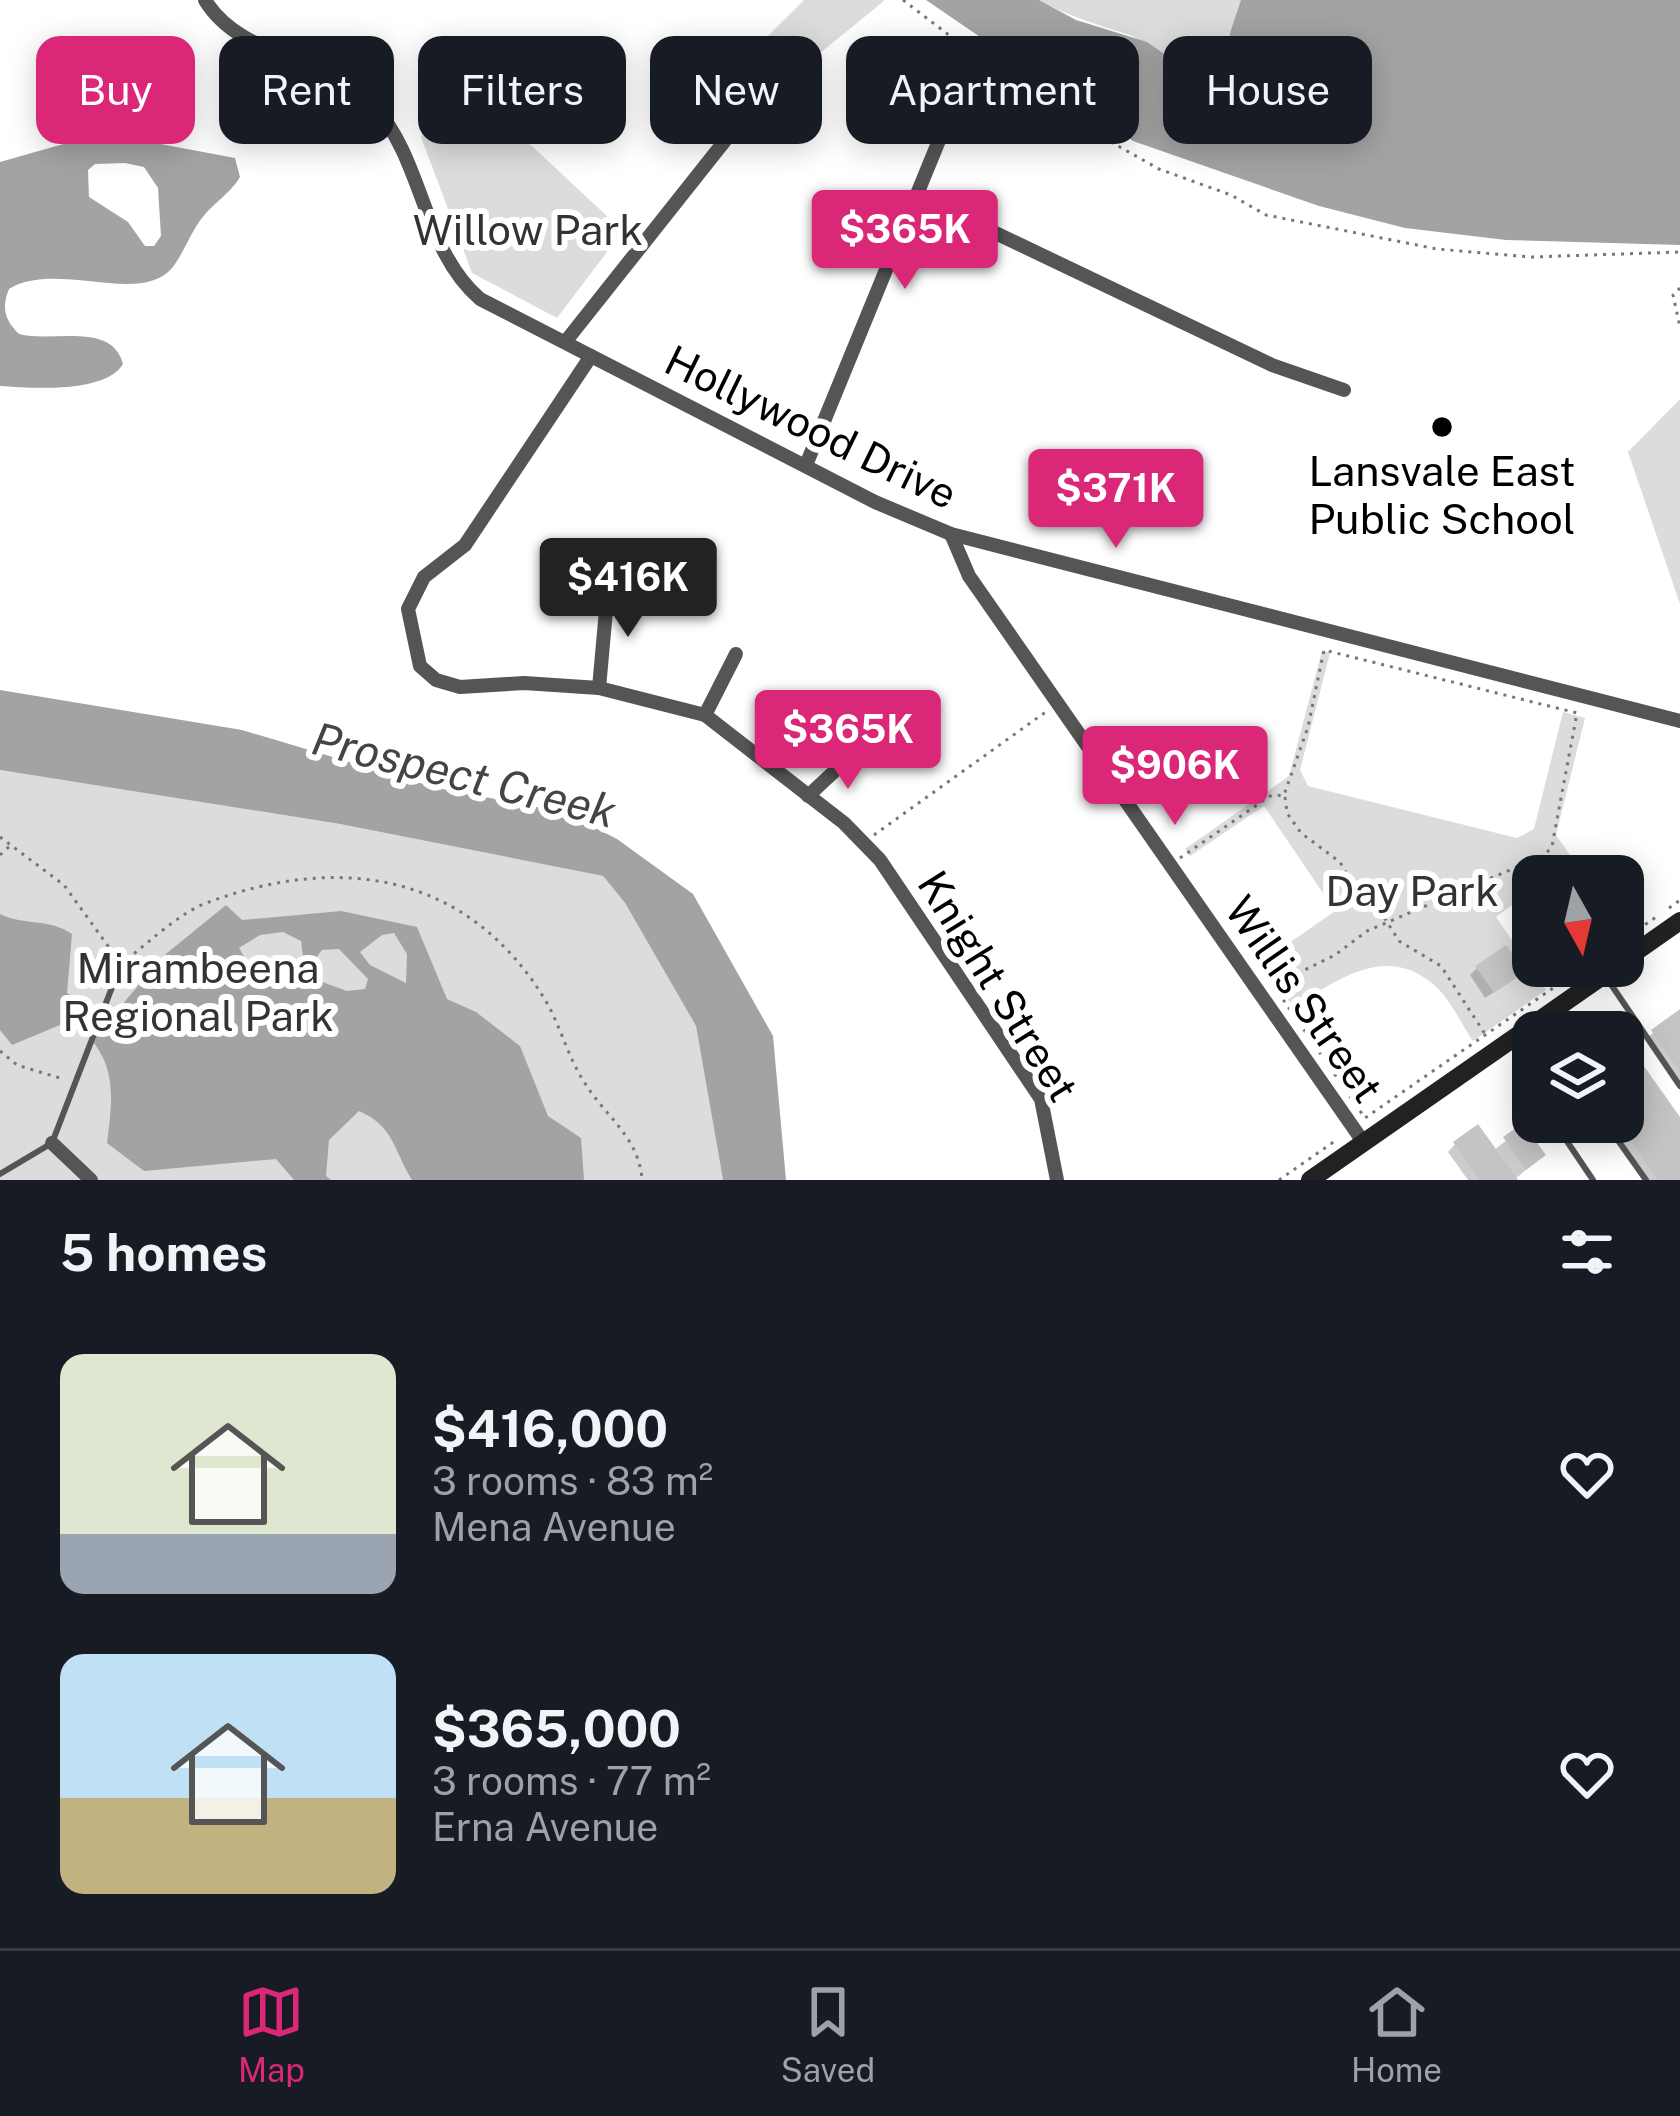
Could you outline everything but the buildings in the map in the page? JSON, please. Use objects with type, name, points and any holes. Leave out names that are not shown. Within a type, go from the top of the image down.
[{"type":"street","name":"Hollywood Drive","points":[[206,0],[224,24],[295,62],[345,80],[373,104],[397,135],[454,277],[480,299],[806,465],[951,534],[1680,721]]},
{"type":"street","points":[[566,341],[722,144]]},
{"type":"street","points":[[806,465],[938,144]]},
{"type":"street","points":[[918,196],[1272,365],[1343,391]]},
{"type":"street","name":"Knight Street","points":[[591,356],[465,545],[424,578],[408,610],[421,666],[436,680],[460,687],[524,683],[599,688],[705,715],[808,796],[863,843],[1041,1099],[1057,1180]]},
{"type":"street","name":"Willis Street","points":[[951,534],[969,576],[1171,864],[1266,988],[1364,1143]]},
{"type":"street","points":[[599,688],[608,588]]},
{"type":"street","points":[[705,715],[736,654]]},
{"type":"street","points":[[808,796],[856,752]]},
{"type":"street","points":[[1644,946],[1680,921]]},
{"type":"street","points":[[1560,1011],[1590,987]]},
{"type":"street","points":[[1310,1180],[1512,1046]]},
{"type":"street","points":[[52,1143],[91,1180]]},
{"type":"lane","points":[[0,1174],[52,1143],[121,964]]},
{"type":"lane","points":[[1626,987],[1680,1086]]},
{"type":"lane","points":[[1568,1143],[1593,1180]]},
{"type":"lane","points":[[1620,1143],[1646,1180]]},
{"type":"path","points":[[903,0],[949,36]]},
{"type":"path","points":[[1116,144],[1159,169],[1231,195],[1266,214],[1437,249],[1551,258],[1679,253]]},
{"type":"path","points":[[1680,288],[1673,295],[1673,312],[1680,327]]},
{"type":"path","points":[[1486,1035],[1441,966],[1416,955],[1385,923],[1357,894],[1329,850],[1301,832],[1288,813],[1284,795],[1324,650],[1577,713],[1552,846],[1545,855],[1385,923],[1266,988],[1366,1118],[1556,987]]},
{"type":"path","points":[[863,843],[1057,703]]},
{"type":"path","points":[[1171,864],[1270,796],[1284,795]]},
{"type":"path","points":[[0,837],[64,885],[121,964],[205,903],[283,880],[340,874],[393,882],[448,901],[501,946],[543,996],[582,1079],[629,1136],[642,1180]]},
{"type":"path","points":[[0,855],[12,845]]},
{"type":"path","points":[[0,1051],[17,1065],[74,1082]]},
{"type":"path","points":[[1279,1180],[1335,1141]]},
{"type":"green space","points":[[804,0],[884,1],[822,51],[822,36],[768,36]]},
{"type":"green space","points":[[1039,0],[1241,0],[1228,36],[1163,36],[1163,53],[1139,36]]},
{"type":"green space","name":"Willow Park","points":[[424,144],[530,144],[623,231],[557,318],[472,273]]},
{"type":"green space","points":[[1680,399],[1680,604],[1628,452]]},
{"type":"green space","name":"Day Park","points":[[1322,651],[1330,653],[1300,770],[1308,786],[1517,838],[1534,829],[1563,712],[1585,718],[1556,835],[1570,855],[1512,855],[1512,905],[1496,917],[1512,940],[1512,987],[1546,990],[1473,1041],[1440,990],[1398,967],[1380,966],[1344,977],[1294,1008],[1262,962],[1335,911],[1264,806],[1190,856],[1185,849],[1289,776]]},
{"type":"green space","name":"Mirambeena Regional Park","points":[[0,770],[340,824],[603,876],[625,903],[696,1026],[723,1180],[0,1180]]},
{"type":"shaded area","points":[[926,0],[1039,0],[1076,20],[1128,36],[979,36]]},
{"type":"shaded area","points":[[1241,0],[1680,0],[1680,245],[1506,240],[1405,228],[1319,206],[1139,143],[1139,40],[1163,53],[1163,144],[1372,144],[1372,36],[1229,36]]},
{"type":"shaded area","points":[[63,144],[161,144],[235,158],[240,177],[202,218],[172,268],[158,279],[118,284],[49,279],[9,289],[6,313],[19,334],[107,342],[123,364],[114,374],[84,385],[0,386],[0,162]],"holes":[[[95,164],[144,167],[158,188],[161,236],[154,246],[145,246],[128,222],[89,197],[88,170]]]},
{"type":"shaded area","name":"Prospect Creek","points":[[0,690],[242,730],[437,788],[564,812],[617,839],[693,894],[773,1036],[786,1180],[723,1180],[696,1026],[625,903],[603,876],[340,824],[0,770]]},
{"type":"shaded area","points":[[226,905],[242,920],[341,911],[417,927],[447,999],[476,1012],[520,1046],[548,1116],[581,1138],[584,1180],[412,1180],[380,1124],[359,1111],[329,1140],[326,1176],[331,1180],[294,1180],[276,1159],[144,1171],[107,1143],[109,1076],[87,1034],[72,1020],[12,1045],[0,1030],[0,914],[72,934],[67,993],[100,1013],[122,1005],[161,958]],"holes":[[[283,932],[301,941],[303,957],[291,967],[252,970],[239,948],[260,935]],[[394,933],[407,954],[406,983],[370,965],[360,952],[382,935]],[[339,949],[368,979],[365,989],[347,991],[303,975],[322,950]]]},
{"type":"place","name":"Lansvale East Public School","points":[[1442,427]]}]
